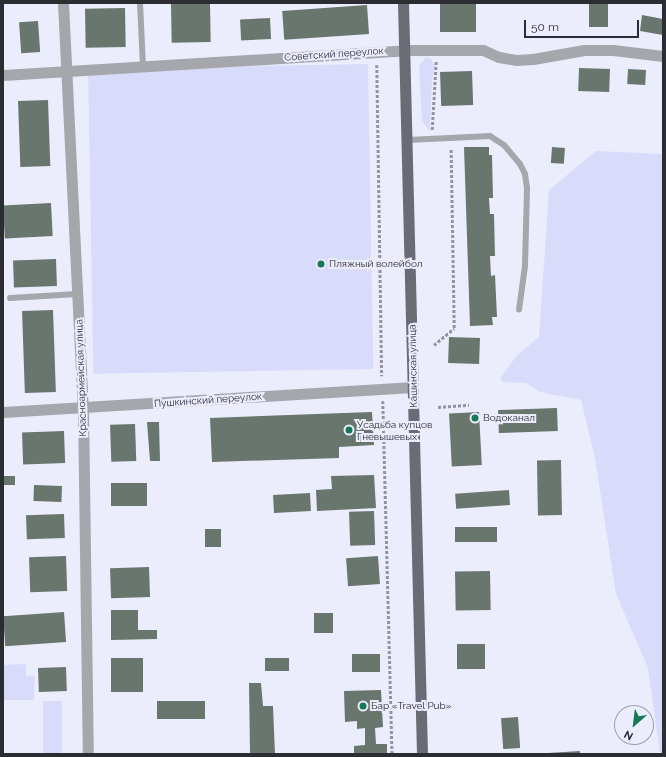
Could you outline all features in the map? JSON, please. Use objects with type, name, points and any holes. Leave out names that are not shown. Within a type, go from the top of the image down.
[{"type":"main road","name":"Кашинская улица","points":[[403,3],[406,50],[422,754]]},
{"type":"street","name":"Красноармейская улица","points":[[63,3],[83,408],[88,754]]},
{"type":"street","name":"Советский переулок","points":[[3,76],[406,50],[483,50],[516,60],[533,59],[584,50],[613,50],[663,56]]},
{"type":"street","name":"Пушкинский переулок","points":[[3,412],[413,387]]},
{"type":"lane","points":[[140,3],[143,67]]},
{"type":"lane","points":[[408,140],[490,136],[512,152],[525,174],[525,266],[519,310]]},
{"type":"lane","points":[[10,298],[77,294]]},
{"type":"path","points":[[431,138],[436,64],[434,50]]},
{"type":"path","points":[[434,345],[454,328],[451,137]]},
{"type":"path","points":[[438,407],[469,405]]},
{"type":"shaded area","points":[[426,57],[431,59],[435,67],[432,80],[430,132],[422,121],[419,66]]},
{"type":"shaded area","points":[[368,64],[373,369],[93,374],[88,69]]},
{"type":"shaded area","points":[[596,151],[663,154],[663,754],[660,754],[648,668],[616,594],[595,458],[581,400],[540,392],[526,383],[503,382],[500,379],[517,355],[539,337],[549,190]]},
{"type":"shaded area","points":[[26,664],[26,676],[35,676],[34,700],[3,700],[3,665]]},
{"type":"shaded area","points":[[43,701],[62,701],[62,754],[43,754]]},
{"type":"building","points":[[210,3],[211,42],[172,43],[171,4]]},
{"type":"building","points":[[440,3],[476,3],[476,32],[440,32]]},
{"type":"building","points":[[589,3],[608,3],[608,27],[589,27]]},
{"type":"building","points":[[367,5],[369,34],[284,40],[282,11]]},
{"type":"building","points":[[125,8],[126,47],[86,48],[85,9]]},
{"type":"building","points":[[642,15],[663,19],[663,35],[640,31]]},
{"type":"building","points":[[270,18],[271,39],[241,41],[240,20]]},
{"type":"building","points":[[38,21],[40,52],[21,53],[19,22]]},
{"type":"building","points":[[579,68],[610,69],[609,92],[578,91]]},
{"type":"building","points":[[628,69],[646,70],[645,85],[627,84]]},
{"type":"building","points":[[472,71],[473,105],[441,106],[440,72]]},
{"type":"building","points":[[48,100],[50,166],[20,167],[18,101]]},
{"type":"building","points":[[464,147],[489,147],[489,155],[492,155],[493,198],[489,198],[490,214],[494,214],[495,256],[490,256],[491,276],[495,275],[497,317],[492,317],[493,325],[470,326]]},
{"type":"building","points":[[552,147],[565,148],[564,164],[551,163]]},
{"type":"building","points":[[51,203],[53,236],[5,238],[3,206]]},
{"type":"building","points":[[56,259],[57,286],[14,287],[13,261]]},
{"type":"building","points":[[53,310],[56,392],[25,393],[22,311]]},
{"type":"building","points":[[449,337],[480,338],[479,364],[448,363]]},
{"type":"building","points":[[557,408],[558,431],[499,433],[498,410]]},
{"type":"building","points":[[372,412],[374,445],[339,447],[339,458],[212,462],[210,418]]},
{"type":"building","points":[[479,412],[482,465],[452,466],[449,414]]},
{"type":"building","points":[[147,422],[159,422],[160,461],[150,461]]},
{"type":"building","points":[[135,424],[136,461],[111,462],[110,425]]},
{"type":"building","points":[[64,431],[65,463],[23,464],[22,432]]},
{"type":"building","points":[[537,460],[561,460],[562,515],[538,515]]},
{"type":"building","points":[[374,475],[376,508],[317,511],[316,490],[332,489],[331,476]]},
{"type":"building","points":[[3,476],[15,476],[15,485],[3,485]]},
{"type":"building","points":[[111,483],[147,483],[147,506],[111,506]]},
{"type":"building","points":[[34,485],[62,486],[61,502],[33,501]]},
{"type":"building","points":[[509,490],[510,505],[456,509],[455,494]]},
{"type":"building","points":[[310,493],[311,511],[274,513],[273,495]]},
{"type":"building","points":[[374,511],[375,545],[350,546],[349,512]]},
{"type":"building","points":[[64,514],[65,538],[27,539],[26,515]]},
{"type":"building","points":[[455,527],[497,527],[497,542],[455,542]]},
{"type":"building","points":[[205,529],[221,529],[221,547],[205,547]]},
{"type":"building","points":[[66,556],[67,591],[30,592],[29,557]]},
{"type":"building","points":[[378,556],[380,584],[348,586],[346,558]]},
{"type":"building","points":[[149,567],[150,597],[111,598],[110,568]]},
{"type":"building","points":[[490,571],[491,610],[456,611],[455,572]]},
{"type":"building","points":[[111,610],[138,610],[138,630],[157,630],[157,639],[111,640]]},
{"type":"building","points":[[64,612],[66,642],[5,646],[3,616]]},
{"type":"building","points":[[314,613],[333,613],[333,633],[314,633]]},
{"type":"building","points":[[457,644],[485,644],[485,669],[457,669]]},
{"type":"building","points":[[352,654],[380,654],[380,672],[352,672]]},
{"type":"building","points":[[111,658],[143,658],[143,692],[111,692]]},
{"type":"building","points":[[265,658],[289,658],[289,671],[265,671]]},
{"type":"building","points":[[66,667],[67,691],[39,692],[38,668]]},
{"type":"building","points":[[249,683],[261,683],[263,706],[273,706],[275,754],[250,754]]},
{"type":"building","name":"Бар «Travel Pub»","points":[[381,690],[383,727],[375,728],[376,744],[387,744],[387,754],[354,754],[354,746],[365,745],[365,728],[357,729],[357,721],[345,722],[344,691]]},
{"type":"building","points":[[157,701],[205,701],[205,719],[157,719]]},
{"type":"building","points":[[518,717],[520,748],[503,749],[501,718]]},
{"type":"building","points":[[580,751],[580,754],[548,754],[548,753]]},
{"type":"place","name":"Пляжный волейбол","points":[[321,264]]},
{"type":"place","name":"Водоканал","points":[[475,418]]},
{"type":"place","name":"Усадьба купцов Гневышевых","points":[[349,430]]},
{"type":"place","name":"Бар «Travel Pub»","points":[[363,706]]}]
